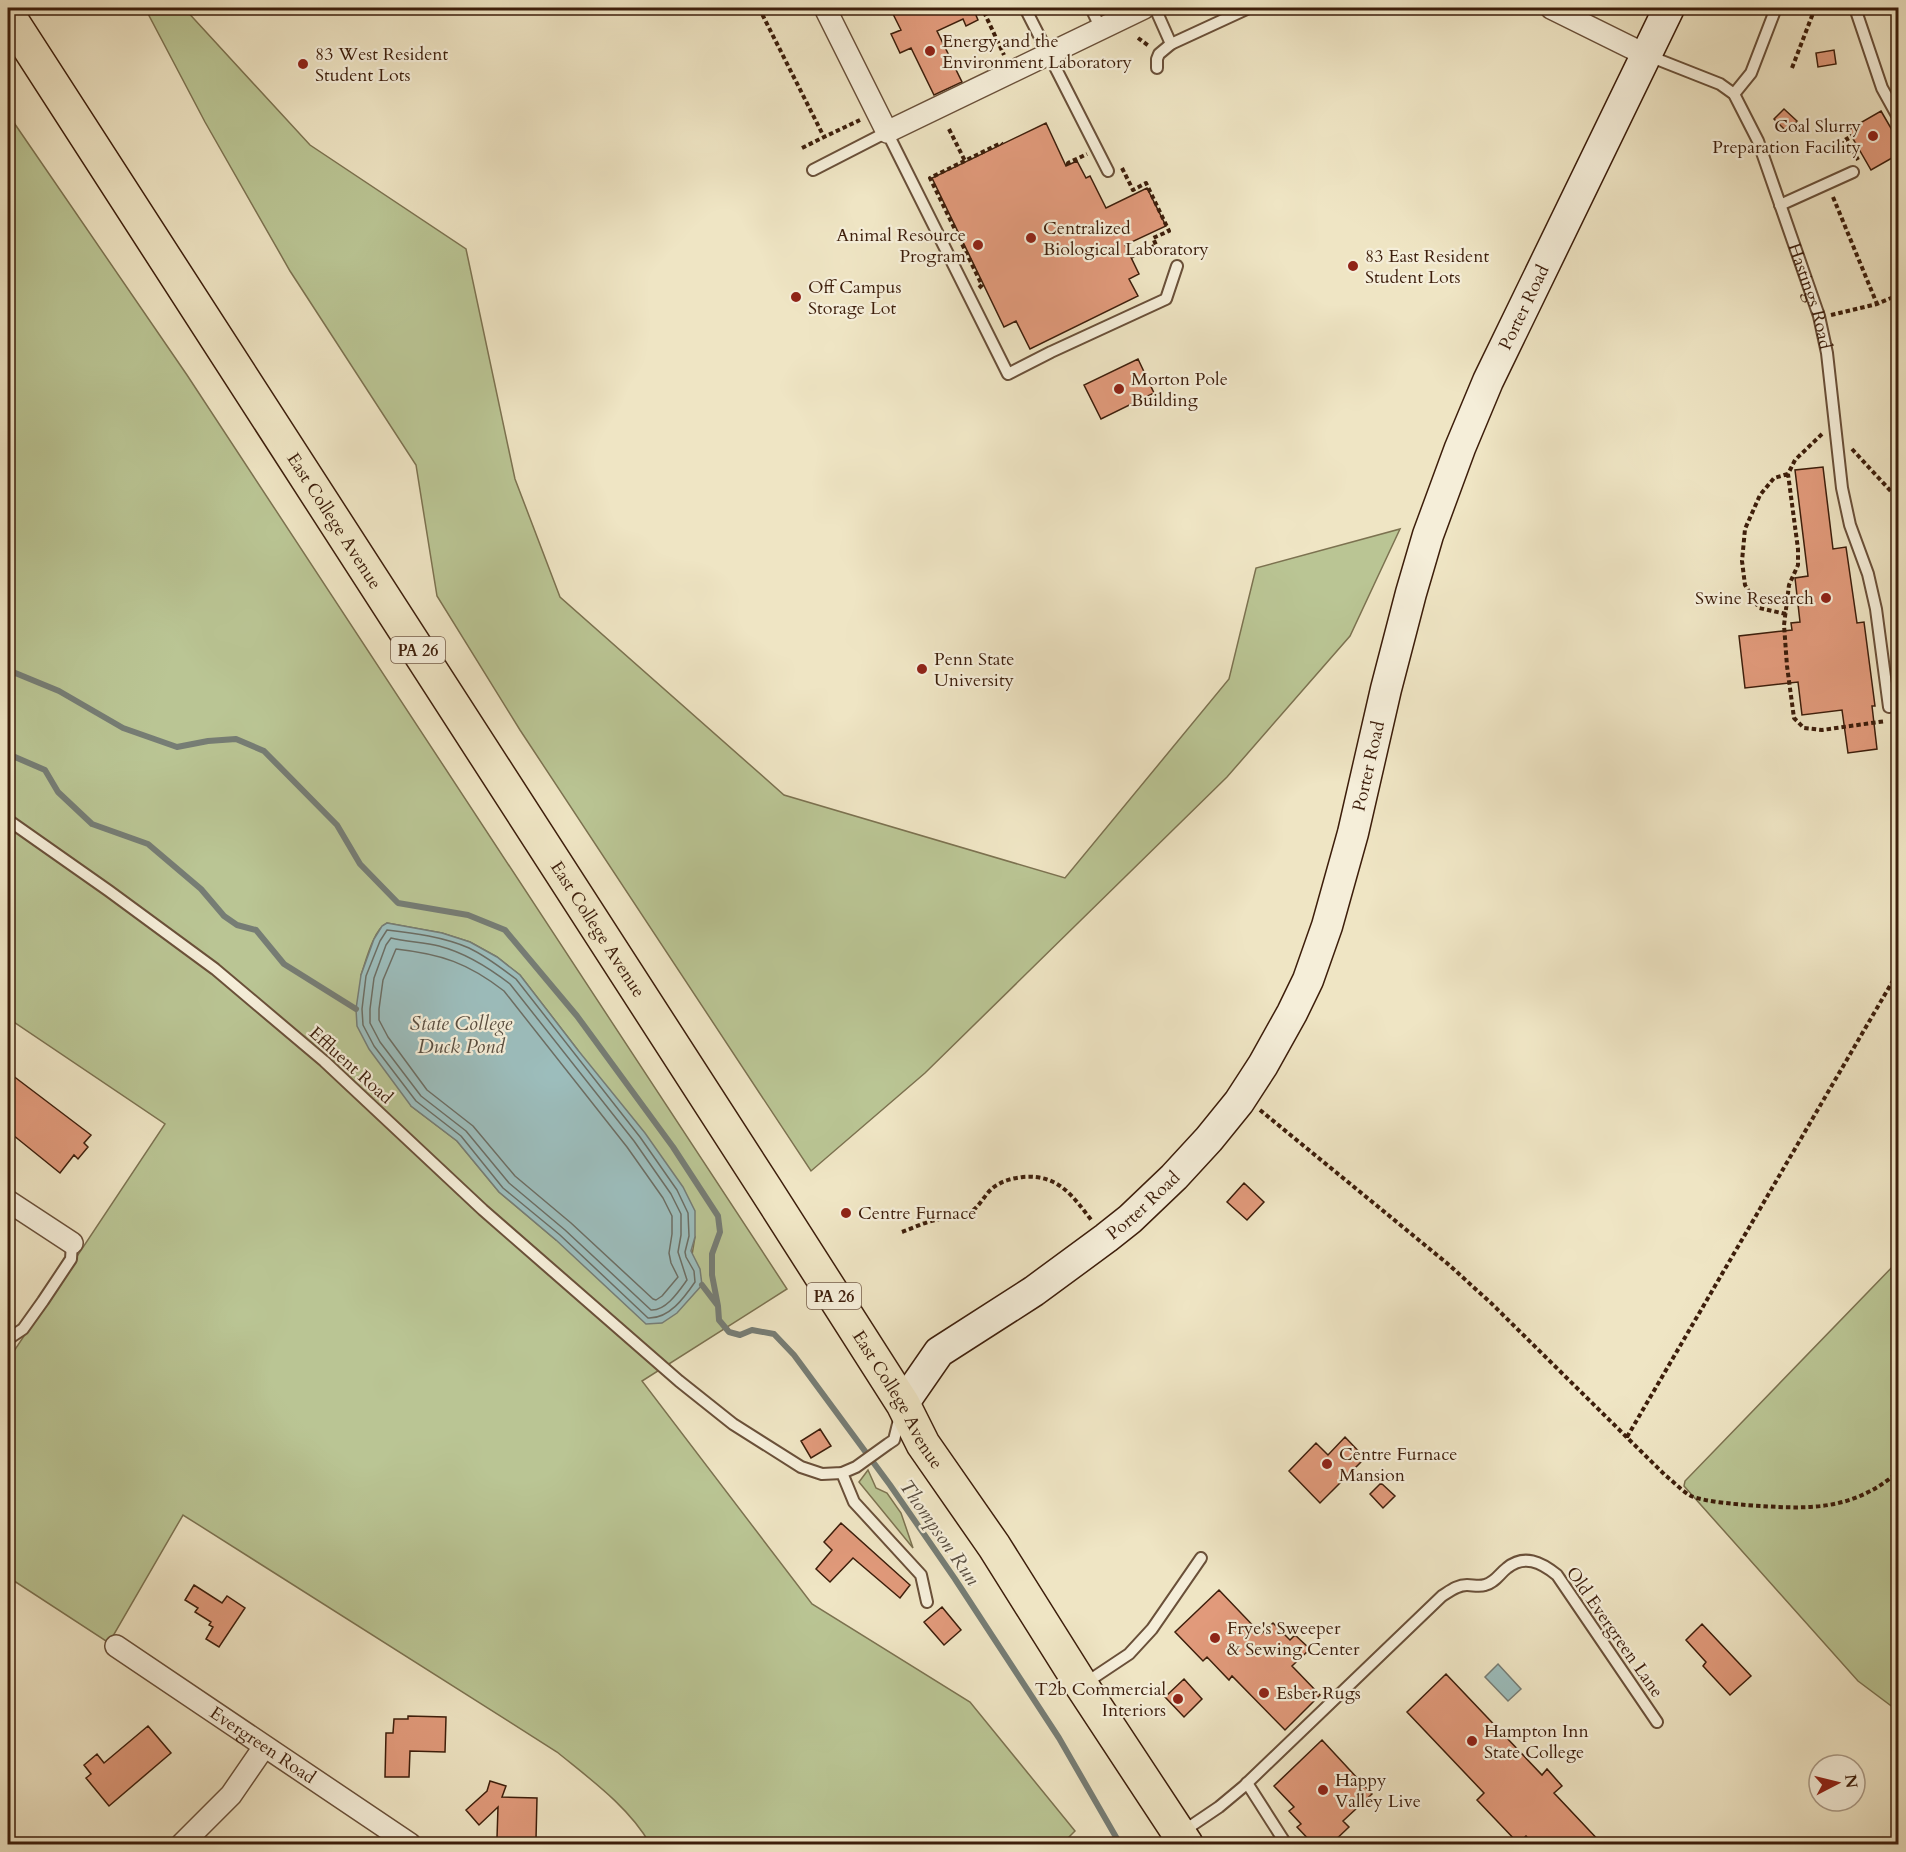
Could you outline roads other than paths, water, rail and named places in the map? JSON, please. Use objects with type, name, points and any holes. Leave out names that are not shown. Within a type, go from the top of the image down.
[{"type":"main road","points":[[25,8],[71,113]]},
{"type":"main road","name":"East College Avenue","points":[[8,15],[903,1404],[923,1444],[994,1546],[1182,1839]]},
{"type":"main road","points":[[8,30],[41,68]]},
{"type":"street","points":[[825,8],[887,132],[1144,8]]},
{"type":"street","points":[[1551,8],[1646,55]]},
{"type":"street","name":"Porter Road","points":[[903,1404],[939,1352],[1034,1291],[1106,1238],[1174,1178],[1243,1096],[1292,1013],[1308,980],[1327,926],[1353,833],[1411,593],[1428,535],[1460,448],[1488,381],[1669,8]]},
{"type":"street","points":[[8,1201],[72,1243]]},
{"type":"street","name":"Evergreen Road","points":[[116,1646],[410,1845]]},
{"type":"street","points":[[182,1845],[231,1795],[264,1747]]},
{"type":"lane","points":[[1025,8],[1108,171]]},
{"type":"lane","points":[[1091,8],[1101,29]]},
{"type":"lane","points":[[1155,8],[1171,44]]},
{"type":"lane","points":[[1157,68],[1159,54],[1171,44],[1250,8]]},
{"type":"lane","points":[[1646,55],[1720,84],[1734,94],[1751,73],[1776,8]]},
{"type":"lane","points":[[1855,8],[1882,88],[1899,117]]},
{"type":"lane","name":"Hastings Road","points":[[1734,94],[1758,141],[1819,316],[1827,353],[1842,488],[1850,525],[1868,574],[1876,609],[1889,707]]},
{"type":"lane","points":[[813,170],[887,132],[1008,374],[1166,299],[1177,266]]},
{"type":"lane","points":[[1780,205],[1853,172]]},
{"type":"lane","name":"Effluent Road","points":[[8,820],[215,969],[324,1061],[483,1210],[654,1359],[733,1424],[801,1467],[822,1474],[842,1473]]},
{"type":"lane","points":[[8,1337],[23,1329],[43,1301],[71,1259],[72,1243]]},
{"type":"lane","points":[[903,1404],[894,1440],[860,1464],[842,1473],[854,1502],[921,1575],[927,1602]]},
{"type":"lane","points":[[1082,1686],[1129,1654],[1152,1629],[1201,1558]]},
{"type":"lane","name":"Old Evergreen Lane","points":[[1182,1839],[1247,1783],[1442,1596],[1455,1587],[1483,1586],[1494,1582],[1507,1568],[1518,1561],[1531,1560],[1544,1564],[1557,1575],[1657,1722]]},
{"type":"lane","points":[[1247,1783],[1286,1845]]},
{"type":"water","name":"State College Duck Pond","points":[[387,923],[442,933],[470,942],[497,957],[520,975],[645,1133],[683,1187],[695,1211],[695,1237],[691,1251],[700,1269],[702,1285],[677,1313],[662,1323],[646,1324],[556,1240],[499,1192],[457,1141],[411,1106],[369,1049],[357,1026],[356,1009],[361,975],[374,939],[382,926]]},
{"type":"water","points":[[1498,1664],[1521,1689],[1508,1701],[1485,1677]]},
{"type":"waterway","points":[[8,670],[59,691],[123,728],[177,747],[236,739],[264,751],[337,825],[360,864],[398,903],[468,915],[505,930],[577,1016],[673,1147],[718,1216],[720,1232],[712,1254],[712,1275],[718,1306]]},
{"type":"waterway","points":[[8,754],[45,770],[58,792],[92,824],[148,844],[201,889],[224,916],[237,925],[256,930],[284,964],[356,1009]]},
{"type":"waterway","name":"Thompson Run","points":[[702,1285],[718,1306],[719,1320],[729,1332],[740,1335],[752,1330],[774,1334],[794,1355],[890,1485],[955,1579],[1059,1738],[1120,1844]]},
{"type":"place","name":"Energy and the Environment Laboratory","points":[[930,51]]},
{"type":"place","name":"83 West Resident Student Lots","points":[[303,64]]},
{"type":"place","name":"Coal Slurry Preparation Facility","points":[[1873,136]]},
{"type":"place","name":"Centralized Biological Laboratory","points":[[1031,238]]},
{"type":"place","name":"Animal Resource Program","points":[[978,245]]},
{"type":"place","name":"83 East Resident Student Lots","points":[[1353,266]]},
{"type":"place","name":"Off Campus Storage Lot","points":[[796,297]]},
{"type":"place","name":"Morton Pole Building","points":[[1119,389]]},
{"type":"place","name":"Swine Research","points":[[1826,598]]},
{"type":"place","name":"Penn State University","points":[[922,669]]},
{"type":"place","name":"Centre Furnace","points":[[846,1213]]},
{"type":"place","name":"Centre Furnace Mansion","points":[[1327,1464]]},
{"type":"place","name":"Frye's Sweeper & Sewing Center","points":[[1215,1638]]},
{"type":"place","name":"Esber Rugs","points":[[1264,1693]]},
{"type":"place","name":"T2b Commercial Interiors","points":[[1178,1699]]},
{"type":"place","name":"Hampton Inn State College","points":[[1472,1741]]},
{"type":"place","name":"Happy Valley Live","points":[[1323,1790]]}]
